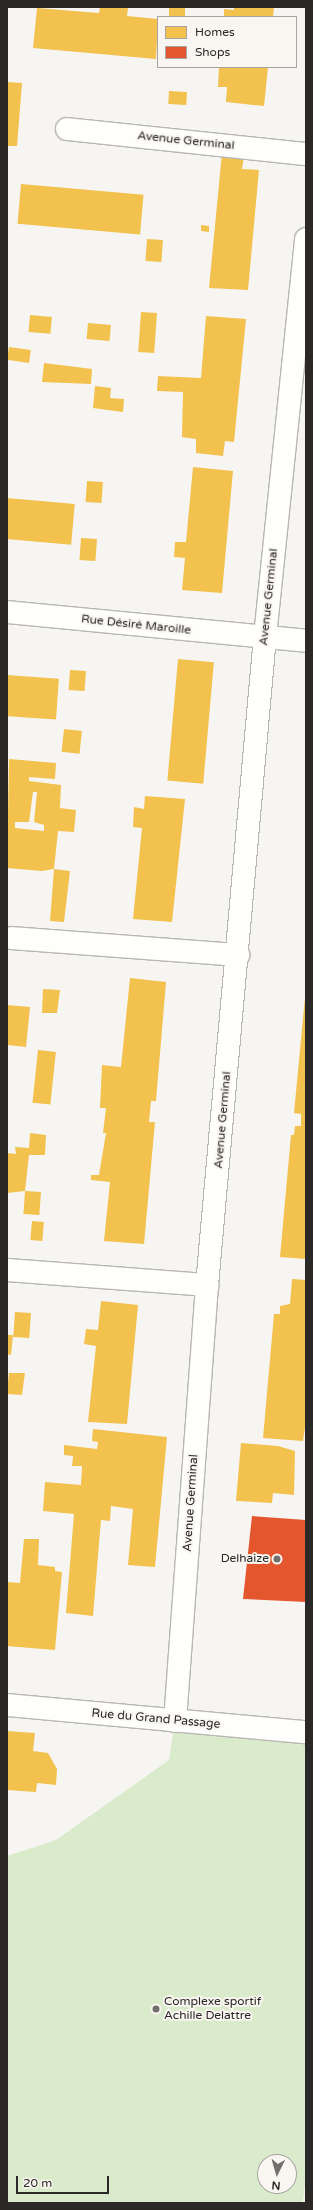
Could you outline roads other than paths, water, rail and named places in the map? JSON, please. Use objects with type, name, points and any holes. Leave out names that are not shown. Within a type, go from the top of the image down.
[{"type":"street","name":"Avenue Germinal","points":[[67,129],[306,154]]},
{"type":"street","name":"Avenue Germinal","points":[[175,1721],[207,1285],[238,955],[265,637],[306,239]]},
{"type":"street","name":"Rue Désiré Maroille","points":[[7,612],[306,641]]},
{"type":"street","points":[[12,938],[238,955]]},
{"type":"street","points":[[7,1270],[207,1285]]},
{"type":"street","name":"Rue du Grand Passage","points":[[7,1705],[306,1732]]},
{"type":"place","name":"Delhaize","points":[[277,1559]]},
{"type":"place","name":"Complexe sportif Achille Delattre","points":[[156,2009]]}]
